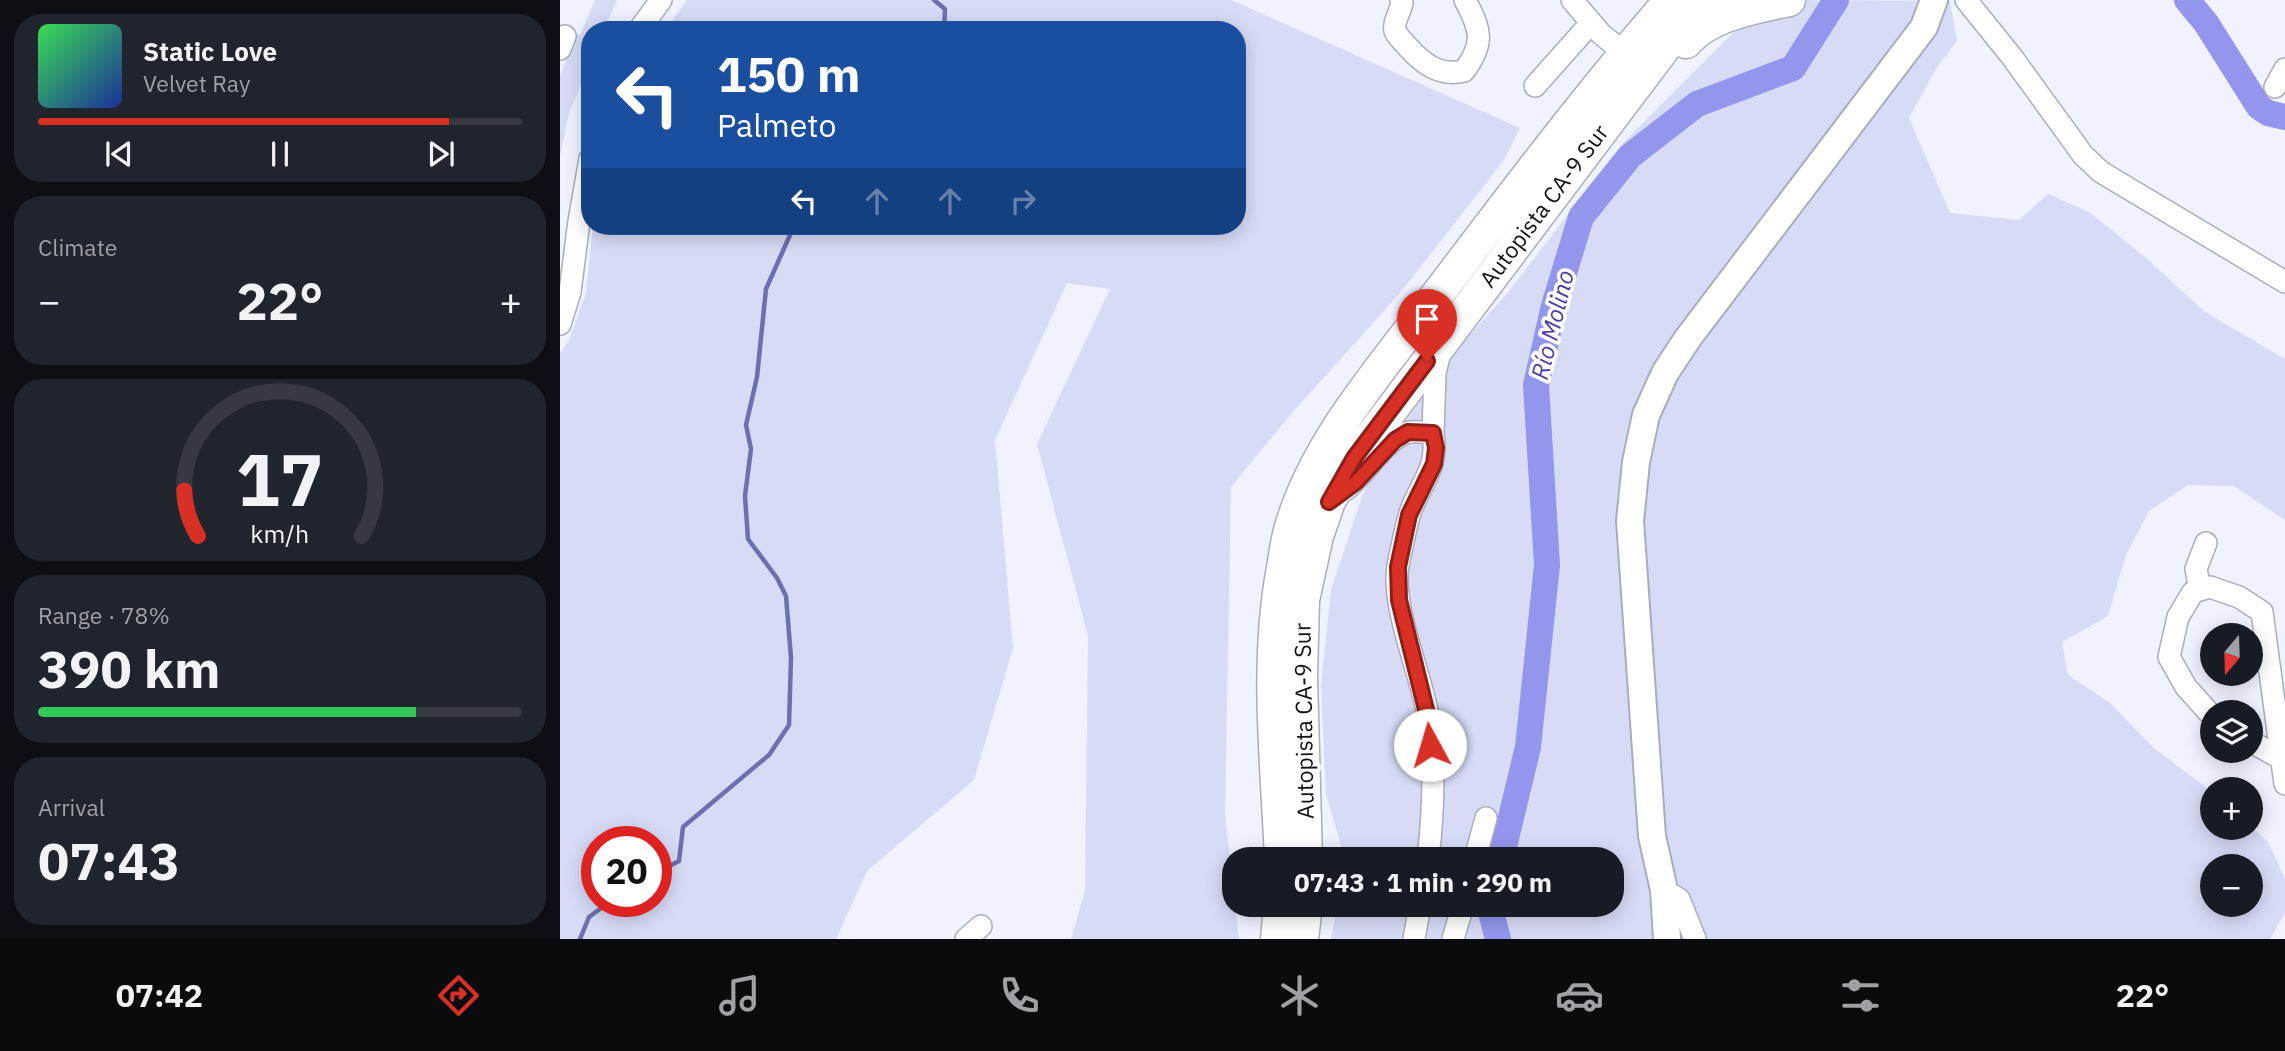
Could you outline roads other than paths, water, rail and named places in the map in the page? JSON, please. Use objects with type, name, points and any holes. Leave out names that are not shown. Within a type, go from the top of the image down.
[{"type":"highway","points":[[1593,139],[1616,120],[1697,30],[1731,15],[1787,0]]},
{"type":"highway","name":"Autopista CA-9 Sur","points":[[1306,847],[1301,677],[1303,600],[1317,536],[1329,502],[1354,458],[1676,32],[1690,5]]},
{"type":"highway","name":"Autopista CA-9 Sur","points":[[1281,847],[1273,647],[1278,594],[1290,530],[1304,489],[1328,443],[1548,148],[1626,54],[1690,5]]},
{"type":"highway","points":[[1277,939],[1279,917]]},
{"type":"highway","points":[[1302,939],[1305,917]]},
{"type":"main road","points":[[1667,939],[1664,890],[1652,836],[1630,521],[1636,462],[1647,415],[1665,373],[1688,338],[1924,27],[1934,0]]},
{"type":"street","points":[[646,21],[661,0]]},
{"type":"street","points":[[1401,0],[1394,28],[1396,34],[1418,59],[1435,70],[1452,74],[1464,71],[1473,59],[1480,40],[1478,25],[1465,0]]},
{"type":"street","points":[[1572,0],[1601,34],[1626,54]]},
{"type":"street","points":[[1966,0],[2012,57],[2083,155],[2101,172],[2285,282]]},
{"type":"street","points":[[1535,86],[1591,23]]},
{"type":"street","points":[[560,324],[570,292],[581,210]]},
{"type":"street","points":[[1429,847],[1433,815],[1429,722],[1399,600],[1398,567],[1409,515],[1434,464],[1435,373],[1442,342]]},
{"type":"street","points":[[1329,502],[1356,482],[1395,440],[1408,432],[1433,433]]},
{"type":"street","points":[[2197,591],[2196,569],[2206,543]]},
{"type":"street","points":[[2200,703],[2186,687],[2169,657],[2178,617],[2197,591],[2210,587],[2239,597],[2262,612],[2285,785]]},
{"type":"street","points":[[2263,748],[2280,758]]},
{"type":"street","points":[[1478,847],[1486,818]]},
{"type":"street","points":[[1664,890],[1679,899],[1695,939]]},
{"type":"street","points":[[1413,939],[1418,917]]},
{"type":"street","points":[[1453,939],[1459,917]]},
{"type":"waterway","points":[[934,0],[945,9],[944,21]]},
{"type":"waterway","name":"Río Molino","points":[[1504,847],[1528,747],[1547,565],[1536,385],[1554,306],[1581,217],[1630,156],[1697,104],[1793,68],[1836,0]]},
{"type":"waterway","points":[[2187,0],[2206,23],[2259,107],[2268,113],[2285,117]]},
{"type":"waterway","points":[[672,865],[679,861],[683,827],[769,755],[789,725],[791,658],[786,596],[777,578],[748,539],[745,496],[751,449],[746,425],[757,377],[766,289],[790,235]]},
{"type":"waterway","points":[[580,939],[589,917]]},
{"type":"waterway","name":"Río Molino","points":[[1492,917],[1498,939]]}]
